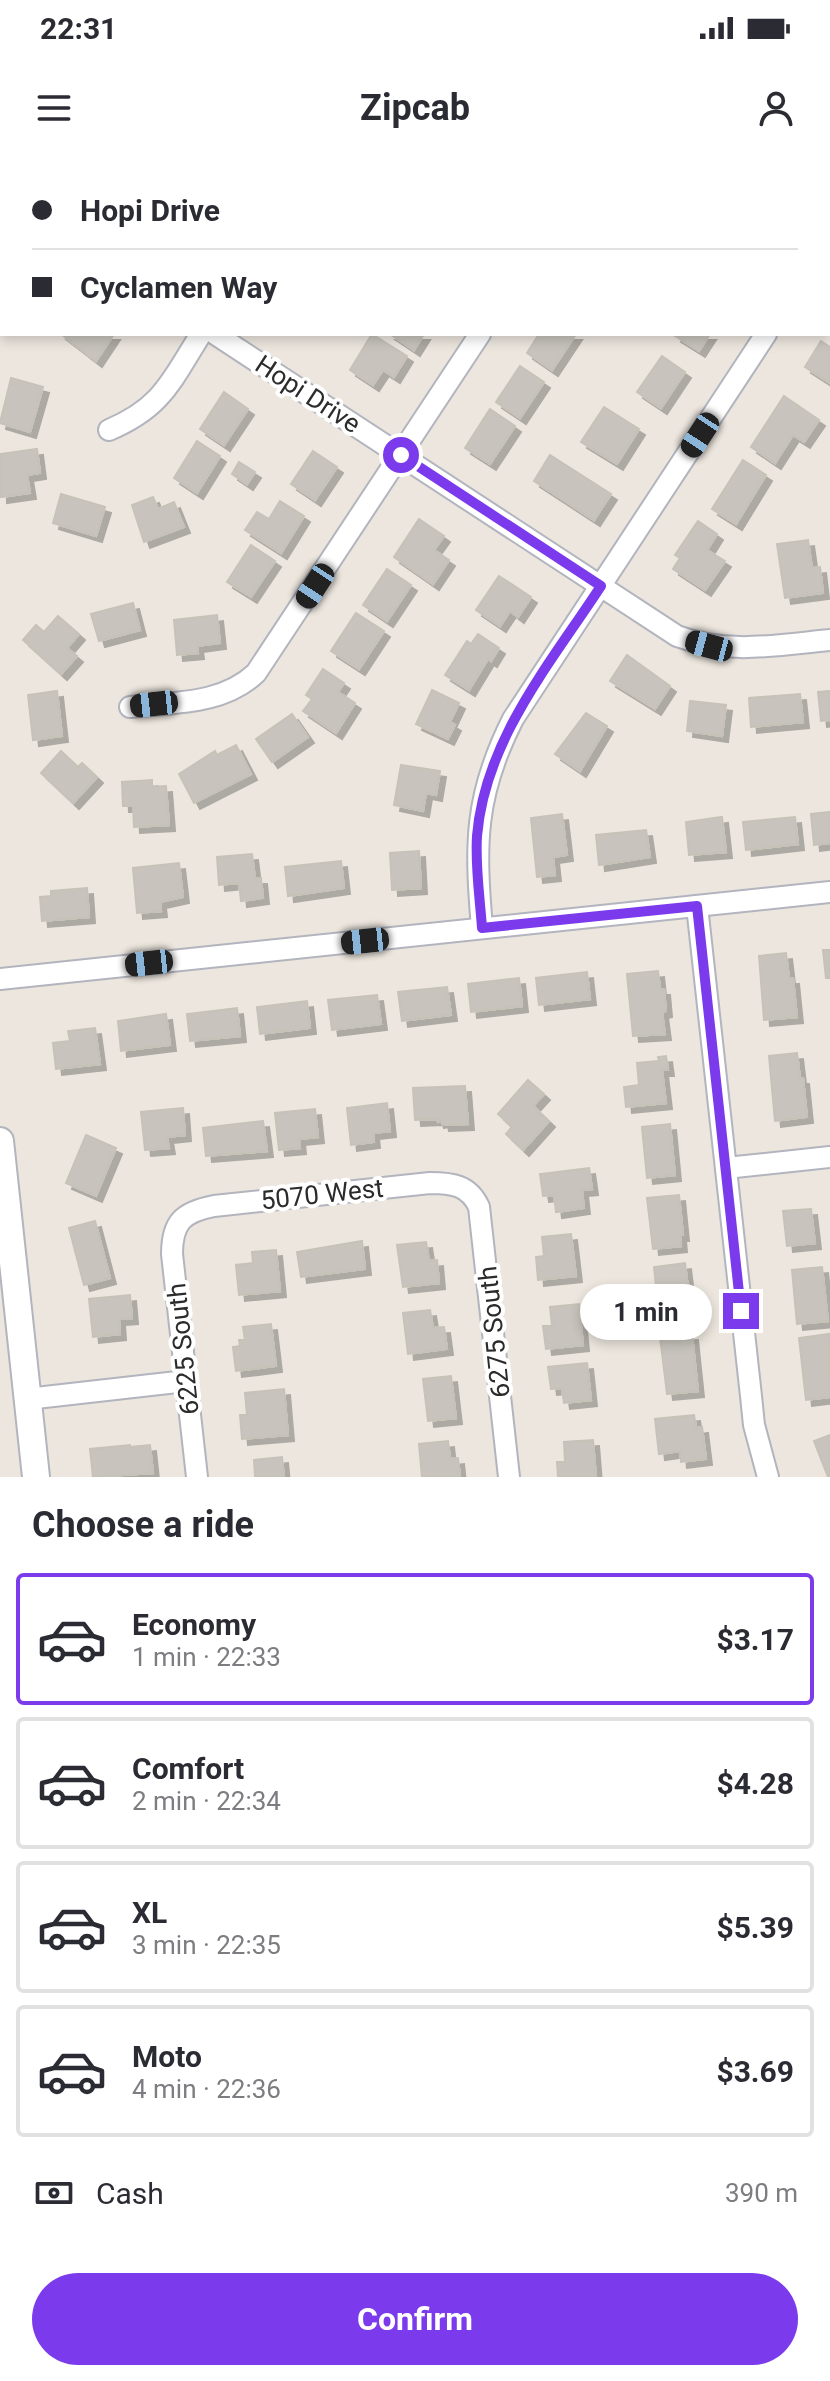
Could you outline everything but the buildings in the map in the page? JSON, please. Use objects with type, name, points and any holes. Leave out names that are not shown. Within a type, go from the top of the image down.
[{"type":"main road","points":[[0,1141],[36,1477]]},
{"type":"street","points":[[109,430],[134,419],[158,401],[200,336]]},
{"type":"street","name":"Hopi Drive","points":[[218,336],[662,628],[709,646],[753,648],[830,640]]},
{"type":"street","points":[[130,707],[221,696],[248,681],[263,665],[479,336]]},
{"type":"street","points":[[482,928],[476,862],[480,813],[493,764],[513,719],[765,336]]},
{"type":"street","points":[[0,979],[830,892]]},
{"type":"street","points":[[697,906],[754,1425],[768,1477]]},
{"type":"street","points":[[726,1168],[830,1157]]},
{"type":"street","name":"5070 West","points":[[179,1221],[194,1211],[214,1206],[384,1188],[439,1183],[469,1191]]},
{"type":"street","name":"6275 South","points":[[469,1191],[481,1216],[509,1477]]},
{"type":"street","name":"6225 South","points":[[179,1221],[173,1237],[172,1254],[197,1477]]},
{"type":"street","points":[[27,1399],[186,1381]]},
{"type":"route","points":[[401,455],[601,586],[513,719],[493,764],[477,837],[482,928],[697,906],[741,1311]]}]
